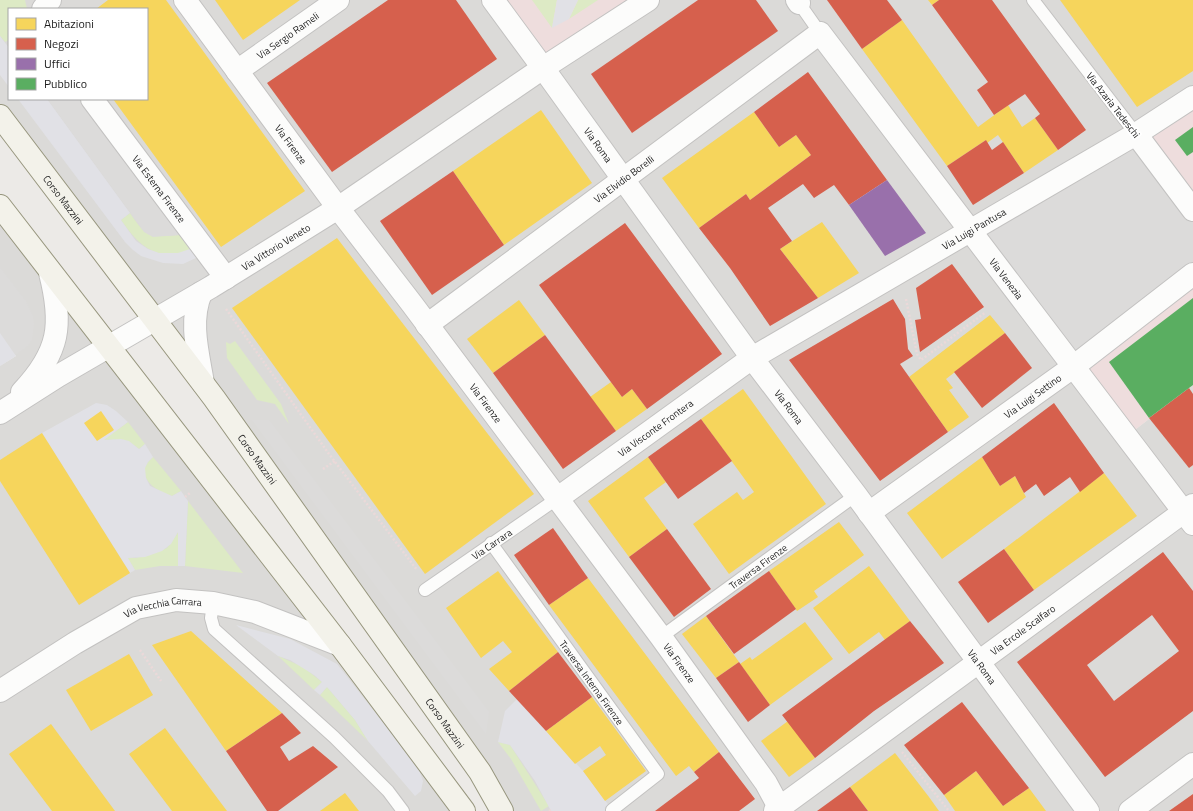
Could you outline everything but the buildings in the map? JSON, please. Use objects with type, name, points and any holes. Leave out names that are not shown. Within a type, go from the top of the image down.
[{"type":"street","points":[[44,8],[50,0]]},
{"type":"street","name":"Via Firenze","points":[[185,0],[338,208],[558,498],[661,637],[766,783],[779,810]]},
{"type":"street","name":"Via Sergio Rameli","points":[[237,71],[338,0]]},
{"type":"street","name":"Via Roma","points":[[493,0],[752,358],[869,513],[1088,811]]},
{"type":"street","name":"Via Vittorio Veneto","points":[[3,412],[58,376],[213,286],[338,208],[543,68],[648,0]]},
{"type":"street","name":"Via Elvidio Borelli","points":[[427,325],[820,33]]},
{"type":"street","name":"Via Venezia","points":[[820,33],[1073,367],[1190,513]]},
{"type":"street","name":"Via Luigi Pantusa","points":[[752,358],[1136,134],[1193,97]]},
{"type":"street","name":"Via Esterna Firenze","points":[[93,100],[213,286]]},
{"type":"street","name":"Corso Mazzini","points":[[0,116],[203,383],[480,772],[502,811]]},
{"type":"street","name":"Via Azaria Tedeschi","points":[[1136,134],[1193,210]]},
{"type":"street","points":[[0,206],[50,273],[340,646],[459,809]]},
{"type":"street","points":[[3,412],[25,389],[46,362],[54,341],[58,328],[58,316],[56,296],[50,273]]},
{"type":"street","name":"Via Luigi Settino","points":[[869,513],[1073,367],[1193,274]]},
{"type":"street","points":[[203,383],[195,335],[198,302],[213,286]]},
{"type":"street","name":"Via Visconte Frontera","points":[[558,498],[752,358]]},
{"type":"street","name":"Via Ercole Scalfaro","points":[[779,810],[979,663],[1190,513]]},
{"type":"street","name":"Via Vecchia Carrara","points":[[0,691],[75,642],[136,608],[176,600],[212,603],[256,612],[340,646]]},
{"type":"street","points":[[1130,811],[1193,764]]},
{"type":"lane","name":"Via Azaria Tedeschi","points":[[1033,0],[1136,134]]},
{"type":"lane","points":[[798,1],[820,33]]},
{"type":"lane","name":"Traversa Firenze","points":[[661,637],[856,496]]},
{"type":"lane","name":"Via Carrara","points":[[428,589],[491,543],[558,498]]},
{"type":"lane","name":"Traversa Interna Firenze","points":[[491,543],[658,774],[612,810]]},
{"type":"lane","points":[[212,603],[211,618],[214,629],[334,738],[388,791],[403,811]]},
{"type":"path","points":[[213,286],[428,589]]},
{"type":"path","points":[[905,294],[917,354],[921,360],[986,312]]},
{"type":"path","points":[[323,469],[335,460]]},
{"type":"path","points":[[140,650],[161,681]]},
{"type":"path","points":[[885,731],[949,811]]},
{"type":"shaded area","points":[[0,0],[1193,0],[1193,97],[1127,436],[1193,385],[1193,811],[502,811],[0,116]]},
{"type":"shaded area","points":[[493,0],[648,0],[543,68]]},
{"type":"shaded area","points":[[557,0],[578,0],[569,19],[552,28]]},
{"type":"shaded area","points":[[0,36],[8,47],[8,86],[0,75]]},
{"type":"shaded area","points":[[1193,97],[1193,210],[1136,134]]},
{"type":"shaded area","points":[[19,100],[48,100],[130,213],[121,220],[136,241],[148,249],[159,253],[178,253],[190,249],[198,257],[183,264],[163,263],[141,256],[125,242]]},
{"type":"shaded area","points":[[48,100],[80,100],[179,235],[153,237],[144,232]]},
{"type":"shaded area","points":[[1136,134],[1193,210],[1193,274],[1073,367],[970,232]]},
{"type":"shaded area","points":[[0,206],[464,811],[0,811],[0,366],[16,356],[0,333]]},
{"type":"shaded area","points":[[0,267],[26,301],[33,316],[34,324],[32,340],[28,346],[0,366]]},
{"type":"shaded area","points":[[1193,274],[1193,385],[1127,436],[1073,367]]},
{"type":"shaded area","points":[[0,333],[16,356],[0,366]]},
{"type":"shaded area","points":[[96,403],[107,405],[128,422],[104,440],[121,439],[129,441],[139,449],[145,444],[153,457],[145,468],[146,478],[150,486],[172,496],[181,491],[188,501],[185,566],[178,566],[178,532],[171,544],[162,551],[145,557],[128,558],[135,570],[130,573],[42,433]]},
{"type":"shaded area","points":[[252,420],[269,420],[489,712],[486,734]]},
{"type":"shaded area","points":[[236,625],[290,639],[337,664],[418,767],[423,781],[421,791],[415,796],[368,741],[355,720],[327,687],[320,695],[314,690],[322,682],[314,675],[290,660],[278,656]]},
{"type":"shaded area","points":[[517,699],[583,771],[613,811],[551,811],[535,781],[510,745],[498,742],[505,711]]},
{"type":"green space","points":[[0,0],[25,0],[27,8],[8,8],[8,40],[5,42],[0,36]]},
{"type":"green space","points":[[532,0],[557,0],[552,28]]},
{"type":"green space","points":[[578,0],[598,0],[569,19]]},
{"type":"green space","points":[[130,213],[145,232],[155,236],[179,235],[190,249],[179,253],[168,254],[150,250],[134,237],[121,220]]},
{"type":"green space","points":[[235,341],[281,404],[289,424],[275,404],[257,400],[227,358],[226,342],[230,344]]},
{"type":"green space","points":[[128,422],[145,444],[139,449],[132,444],[122,441],[103,440]]},
{"type":"green space","points":[[153,457],[181,491],[172,496],[165,494],[148,481],[145,475],[145,470],[147,463]]},
{"type":"green space","points":[[188,501],[243,573],[185,566]]},
{"type":"green space","points":[[179,531],[178,566],[160,566],[135,570],[127,557],[136,558],[167,548]]},
{"type":"green space","points":[[278,656],[303,667],[322,682],[314,690]]},
{"type":"green space","points":[[327,687],[355,720],[368,741],[320,695]]},
{"type":"green space","points":[[498,742],[510,745],[549,806],[541,811],[511,759]]}]
